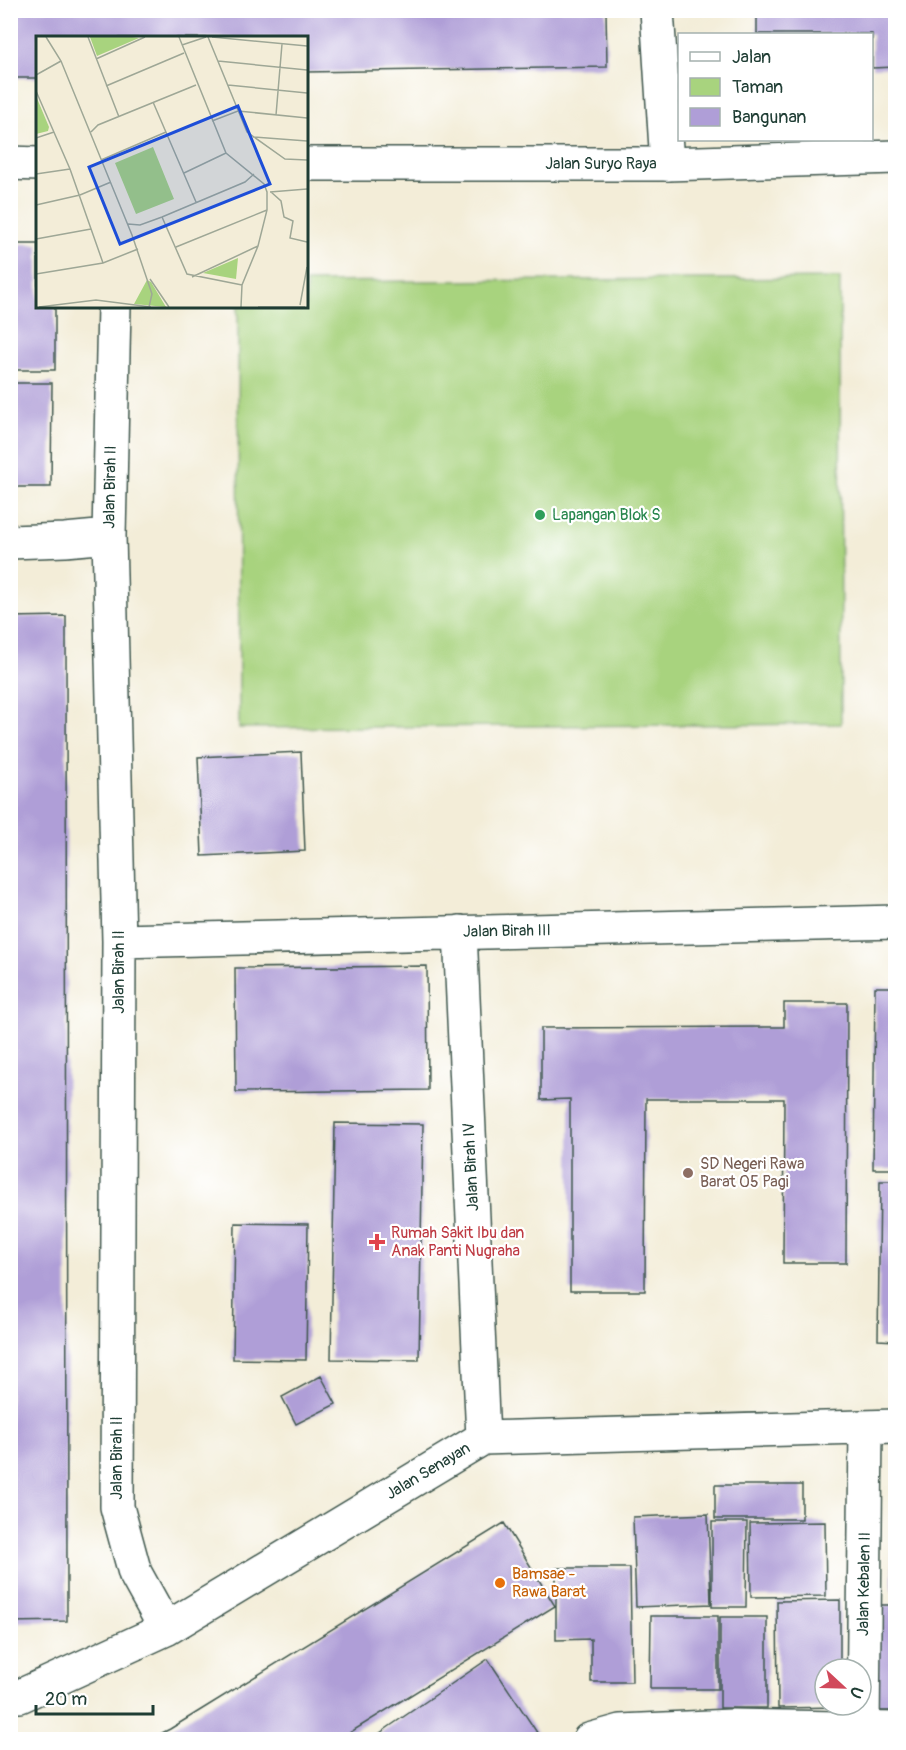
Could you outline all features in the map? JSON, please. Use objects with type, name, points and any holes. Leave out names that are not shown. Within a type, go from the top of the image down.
[{"type":"street","points":[[657,10],[667,164]]},
{"type":"street","name":"Jalan Suryo Raya","points":[[308,164],[667,164],[896,158]]},
{"type":"street","points":[[10,163],[36,164]]},
{"type":"street","name":"Jalan Birah II","points":[[114,308],[110,536],[119,940],[117,1507],[135,1573],[166,1629]]},
{"type":"street","points":[[10,542],[110,536]]},
{"type":"street","name":"Jalan Birah III","points":[[119,940],[896,922]]},
{"type":"street","name":"Jalan Birah IV","points":[[460,932],[483,1438]]},
{"type":"street","name":"Jalan Senayan","points":[[10,1695],[20,1696],[166,1629],[483,1438],[881,1426]]},
{"type":"street","name":"Jalan Kebalen II","points":[[860,1734],[881,1426]]},
{"type":"street","points":[[590,1740],[621,1731],[709,1727],[860,1734],[896,1729]]},
{"type":"green space","name":"Lapangan Blok S","points":[[840,278],[841,724],[239,728],[238,308],[308,308],[308,282]]},
{"type":"building","points":[[10,10],[606,10],[607,67],[308,72],[308,36],[36,36],[36,78],[10,78]]},
{"type":"building","points":[[757,10],[896,10],[896,67],[873,68],[873,33],[757,33]]},
{"type":"building","points":[[10,244],[36,244],[36,308],[55,308],[55,370],[10,370]]},
{"type":"building","points":[[10,383],[52,383],[51,487],[10,487]]},
{"type":"building","points":[[66,616],[67,1621],[10,1622],[10,617]]},
{"type":"building","points":[[301,752],[305,851],[202,856],[198,757]]},
{"type":"building","points":[[427,966],[428,1090],[236,1092],[235,968]]},
{"type":"building","points":[[875,987],[896,987],[896,1169],[873,1169]]},
{"type":"building","points":[[784,1003],[847,1003],[846,1263],[783,1263],[784,1099],[646,1099],[645,1291],[570,1291],[570,1099],[541,1100],[541,1028],[784,1027]]},
{"type":"building","name":"Rumah Sakit Ibu dan Anak Panti Nugraha","points":[[335,1123],[423,1124],[419,1360],[331,1359]]},
{"type":"building","points":[[880,1181],[896,1181],[896,1341],[878,1340]]},
{"type":"building","points":[[235,1223],[308,1224],[306,1360],[233,1359]]},
{"type":"building","points":[[321,1376],[336,1404],[296,1424],[282,1397]]},
{"type":"building","points":[[715,1485],[802,1485],[802,1519],[715,1519]]},
{"type":"building","points":[[892,1508],[896,1508],[896,1592],[892,1592]]},
{"type":"building","points":[[708,1514],[711,1604],[636,1607],[633,1517]]},
{"type":"building","points":[[712,1522],[747,1522],[746,1607],[712,1607]]},
{"type":"building","points":[[825,1522],[826,1596],[751,1597],[750,1523]]},
{"type":"building","points":[[504,1523],[555,1606],[338,1740],[148,1740],[170,1729]]},
{"type":"building","points":[[556,1568],[630,1568],[632,1682],[591,1682],[591,1639],[556,1640]]},
{"type":"building","points":[[840,1600],[840,1657],[813,1657],[813,1707],[778,1708],[777,1601]]},
{"type":"building","points":[[878,1605],[896,1605],[896,1711],[877,1711]]},
{"type":"building","points":[[651,1616],[718,1616],[718,1689],[650,1689]]},
{"type":"building","points":[[720,1617],[767,1617],[767,1708],[720,1708]]},
{"type":"building","points":[[488,1659],[542,1740],[370,1740],[390,1726]]},
{"type":"place","name":"Lapangan Blok S","points":[[540,515]]},
{"type":"place","name":"SD Negeri Rawa Barat 05 Pagi","points":[[688,1173]]},
{"type":"place","name":"Rumah Sakit Ibu dan Anak Panti Nugraha","points":[[377,1242]]},
{"type":"place","name":"Bamsae - Rawa Barat","points":[[500,1583]]}]
